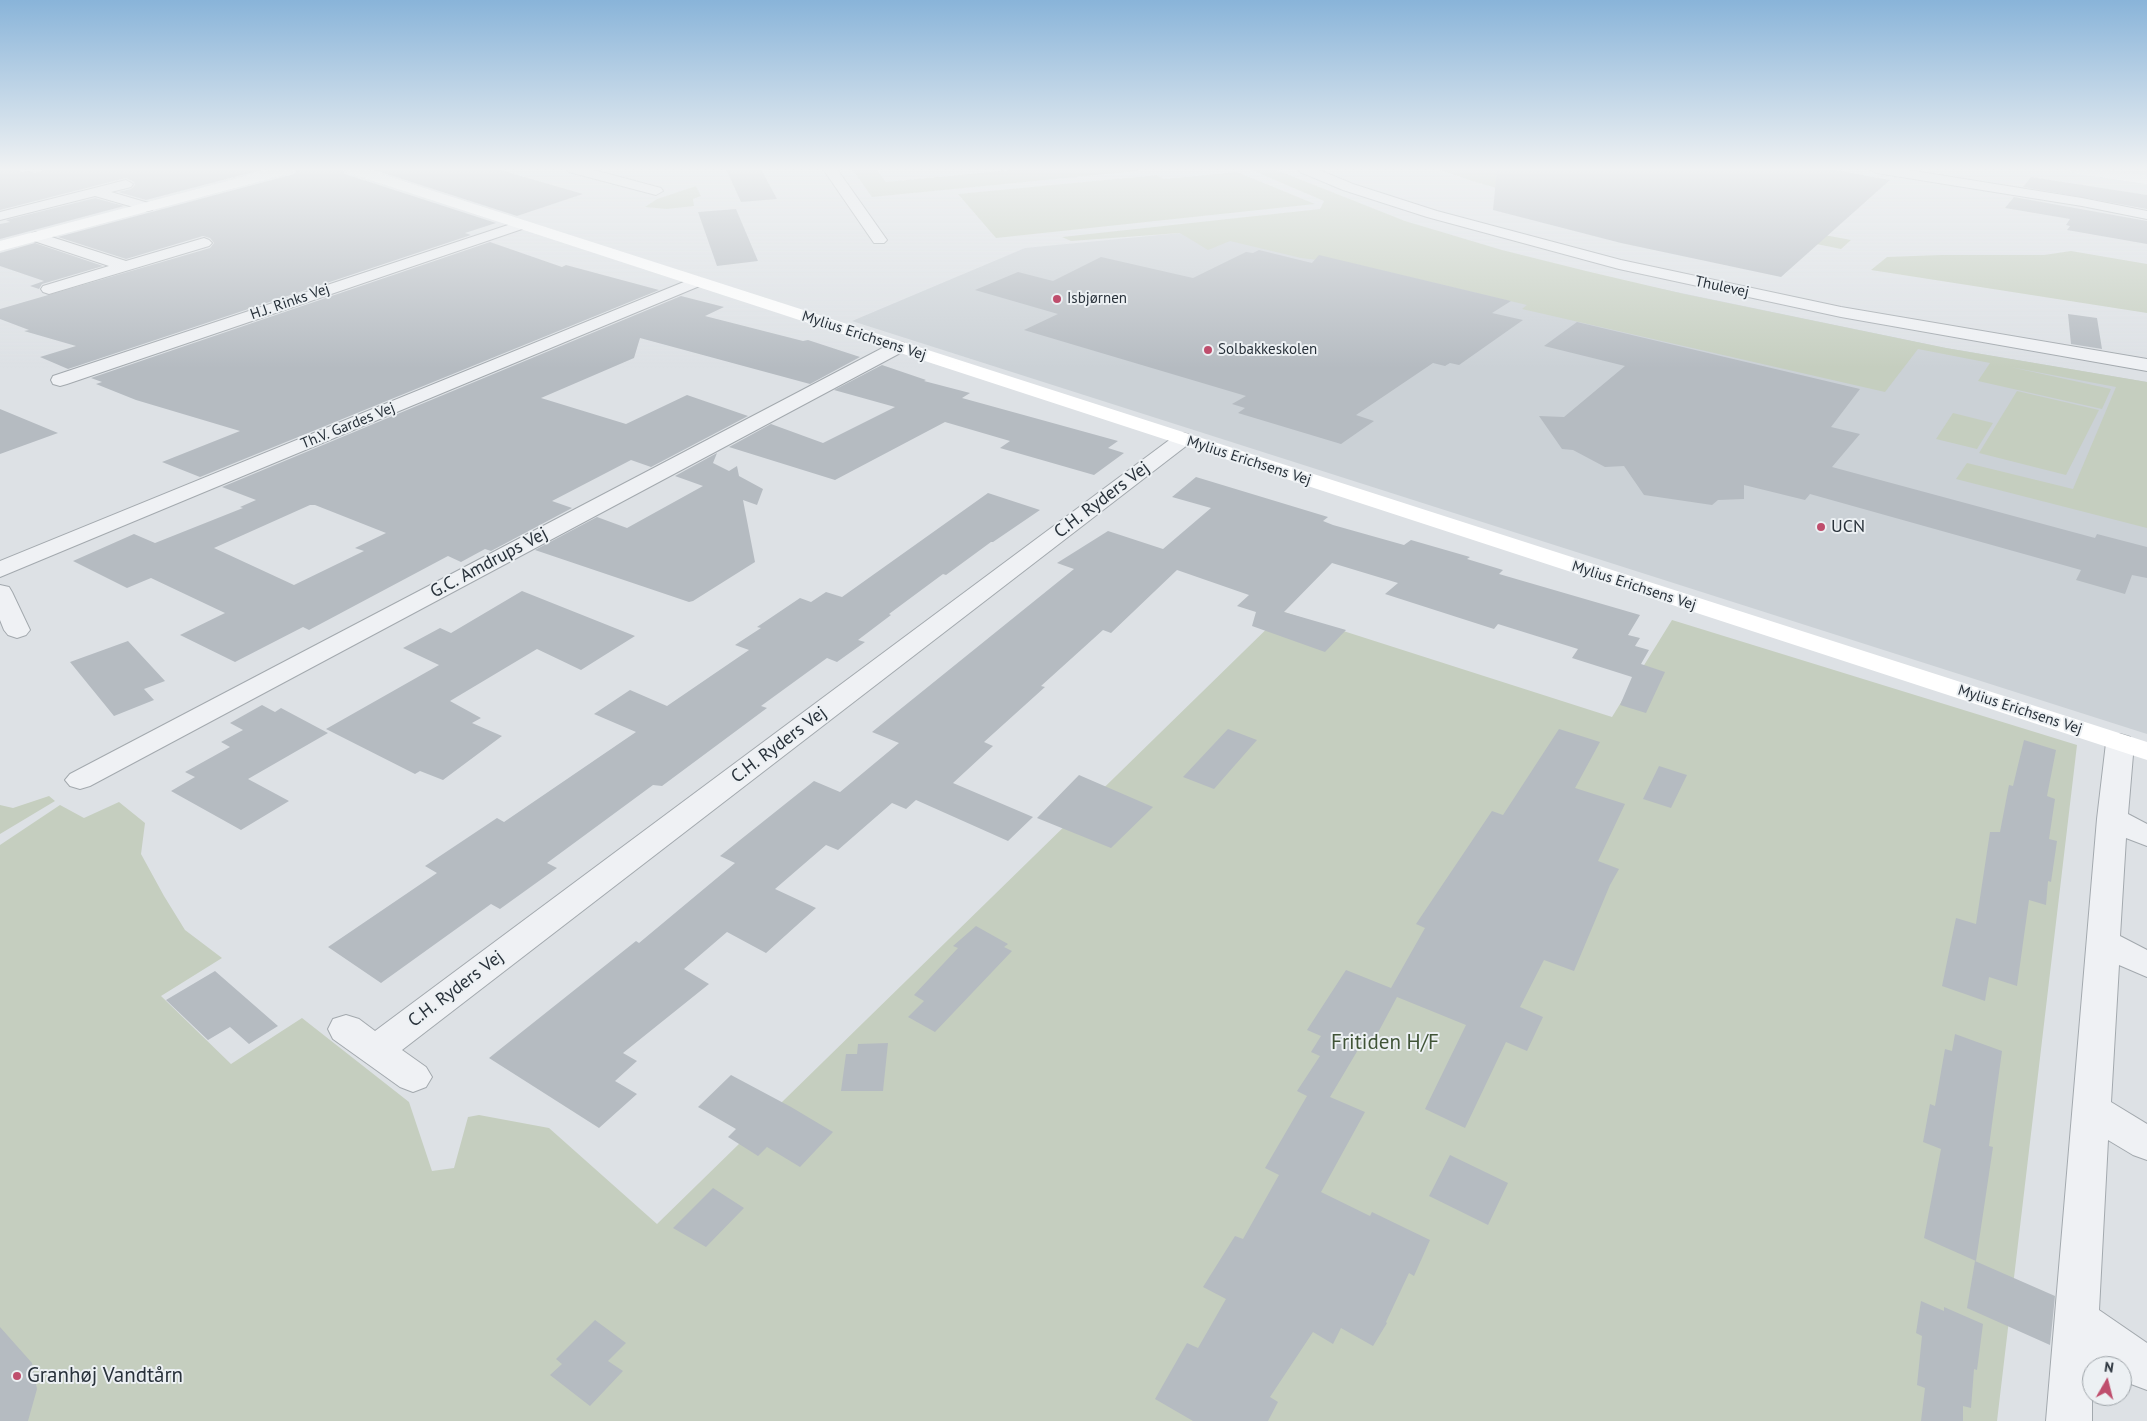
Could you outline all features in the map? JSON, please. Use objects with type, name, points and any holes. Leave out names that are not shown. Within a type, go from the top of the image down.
[{"type":"street","points":[[0,246],[42,235]]},
{"type":"street","name":"H.J. Rinks Vej","points":[[60,380],[489,235]]},
{"type":"street","name":"Mylius Erichsens Vej","points":[[552,235],[2134,747]]},
{"type":"street","points":[[876,235],[879,240]]},
{"type":"street","name":"Thulevej","points":[[1508,235],[1618,264],[2089,348],[2147,365]]},
{"type":"street","name":"Thulevej","points":[[1559,235],[1829,303]]},
{"type":"street","points":[[36,237],[125,266]]},
{"type":"street","points":[[49,289],[204,243]]},
{"type":"street","name":"Th.V. Gardes Vej","points":[[0,570],[696,282]]},
{"type":"street","name":"G.C. Amdrups Vej","points":[[80,780],[898,347]]},
{"type":"street","name":"Thulevej","points":[[2089,348],[2147,350]]},
{"type":"street","name":"C.H. Ryders Vej","points":[[376,1050],[1183,439]]},
{"type":"street","points":[[0,592],[17,630]]},
{"type":"street","points":[[2069,1421],[2112,819],[2134,747]]},
{"type":"street","points":[[2112,819],[2147,836]]},
{"type":"street","points":[[2104,942],[2147,965]]},
{"type":"street","points":[[346,1029],[413,1077]]},
{"type":"street","points":[[2092,1110],[2147,1144]]},
{"type":"street","points":[[2076,1320],[2147,1369]]},
{"type":"shaded area","name":"UCN","points":[[1156,235],[1404,235],[1946,348],[2147,382],[2147,734],[852,321],[1025,248]]},
{"type":"green space","points":[[994,235],[1021,235],[996,238]]},
{"type":"green space","points":[[1078,235],[1148,235],[1071,241],[1062,237]]},
{"type":"green space","points":[[1184,235],[1453,235],[1502,250],[1684,294],[1946,348],[2147,382],[2147,528],[1956,479],[1967,463],[2073,489],[2116,387],[2010,367],[2111,389],[2102,409],[1978,381],[1990,363],[1918,349],[1885,392],[1522,309],[1527,305],[1359,265],[1301,258],[1230,241],[1208,250]]},
{"type":"green space","points":[[1791,235],[1826,235],[1851,240],[1841,249],[1787,238]]},
{"type":"green space","points":[[2071,251],[2147,264],[2147,313],[1871,270],[1887,257],[2044,255]]},
{"type":"green space","points":[[2017,391],[2099,410],[2066,475],[1979,453]]},
{"type":"green space","points":[[1953,413],[1993,423],[1977,449],[1936,439]]},
{"type":"green space","name":"Fritiden H/F","points":[[1284,612],[1612,717],[1672,620],[2077,745],[1997,1421],[0,1421],[0,845],[60,805],[84,818],[119,802],[145,823],[141,854],[164,896],[185,930],[222,958],[161,996],[231,1064],[302,1018],[409,1102],[432,1171],[454,1168],[468,1117],[479,1115],[549,1128],[657,1224]]},
{"type":"green space","points":[[49,796],[55,801],[0,834],[0,805],[13,808]]},
{"type":"building","points":[[0,235],[14,235],[0,239]]},
{"type":"building","points":[[64,235],[470,235],[68,369],[40,357],[76,346],[24,331],[29,330],[0,319],[0,309],[210,248],[214,243],[210,238],[203,236],[126,259],[58,237]]},
{"type":"building","points":[[706,235],[747,235],[758,261],[717,266]]},
{"type":"building","points":[[1591,235],[1828,235],[1781,277]]},
{"type":"building","points":[[2097,235],[2147,235],[2147,244]]},
{"type":"building","points":[[490,242],[562,267],[566,265],[659,290],[200,477],[162,462],[240,431],[136,400],[96,384],[102,382],[91,378]]},
{"type":"building","points":[[35,243],[103,266],[42,284],[39,289],[30,286],[44,281],[0,266],[0,253]]},
{"type":"building","points":[[1259,250],[1312,263],[1319,255],[1511,301],[1492,313],[1523,320],[1459,365],[1450,363],[1445,366],[1433,363],[1356,415],[1374,421],[1341,444],[1238,413],[1245,408],[1232,404],[1246,396],[1024,330],[1058,314],[975,290],[1018,272],[1053,281],[1101,257],[1193,278],[1246,252],[1253,253]]},
{"type":"building","points":[[681,296],[724,307],[705,316],[803,341],[808,340],[860,357],[810,384],[640,338],[634,358],[541,398],[626,424],[687,395],[748,416],[651,467],[631,460],[552,501],[572,508],[491,551],[485,549],[461,562],[448,556],[309,630],[303,627],[235,662],[180,635],[225,613],[151,578],[127,588],[73,561],[134,534],[155,543],[243,508],[240,507],[256,500],[222,487]],"holes":[[[310,505],[315,505],[386,533],[355,548],[364,551],[294,585],[214,548]]]},
{"type":"building","points":[[2068,314],[2097,318],[2102,349],[2071,344]]},
{"type":"building","points":[[1577,322],[1860,389],[1831,427],[1860,434],[1832,467],[2095,538],[2097,534],[2147,547],[2147,578],[2132,575],[2125,594],[2076,580],[2081,570],[1810,494],[1805,500],[1744,485],[1744,499],[1718,500],[1712,505],[1644,495],[1624,466],[1605,467],[1573,450],[1562,449],[1539,416],[1564,417],[1625,366],[1544,346]]},
{"type":"building","points":[[882,365],[926,380],[924,381],[970,393],[962,398],[1118,441],[1108,448],[1124,453],[1094,475],[1000,448],[1010,441],[945,422],[835,480],[729,447],[771,424],[823,443],[895,407],[834,390]]},
{"type":"building","points":[[0,409],[58,433],[0,454]]},
{"type":"building","points":[[717,453],[713,463],[729,471],[737,466],[739,476],[763,489],[757,505],[743,500],[755,562],[693,601],[689,602],[535,550],[597,517],[627,528],[703,486],[675,476]]},
{"type":"building","points":[[1196,477],[1328,517],[1323,521],[1333,525],[1404,545],[1411,540],[1470,557],[1467,559],[1503,570],[1499,574],[1640,615],[1628,635],[1640,638],[1635,646],[1649,650],[1641,664],[1665,672],[1646,713],[1620,705],[1632,677],[1572,658],[1578,649],[1498,624],[1494,629],[1385,594],[1398,583],[1332,563],[1284,612],[1346,630],[1325,652],[1252,626],[1256,612],[1237,606],[1249,595],[1177,570],[1111,633],[1103,630],[1041,686],[1045,687],[984,742],[993,746],[953,783],[1033,817],[1008,841],[916,800],[906,809],[892,803],[838,850],[826,845],[775,889],[816,908],[766,953],[727,932],[684,969],[709,984],[623,1053],[637,1061],[615,1081],[637,1094],[599,1128],[489,1058],[636,941],[639,943],[735,863],[720,856],[814,781],[840,792],[899,743],[872,732],[1074,569],[1057,563],[1108,531],[1163,549],[1211,508],[1172,497]]},
{"type":"building","points":[[988,493],[1040,510],[991,542],[946,575],[943,574],[889,614],[891,615],[858,640],[865,642],[837,662],[827,658],[761,706],[767,708],[662,786],[653,785],[547,863],[557,868],[500,909],[491,904],[381,983],[328,947],[437,873],[425,866],[497,818],[504,822],[636,732],[594,714],[630,690],[667,706],[749,650],[735,645],[761,628],[757,627],[800,598],[811,602],[826,592],[842,597]]},
{"type":"building","points":[[522,591],[635,636],[581,670],[537,649],[450,701],[481,718],[472,723],[502,736],[443,780],[420,771],[415,774],[326,729],[439,665],[403,648],[440,628],[451,633]]},
{"type":"building","points":[[128,641],[165,681],[144,689],[154,700],[114,716],[70,662]]},
{"type":"building","points":[[262,705],[275,712],[281,708],[328,733],[248,779],[289,801],[241,830],[171,791],[195,777],[185,772],[230,747],[221,742],[243,730],[230,723]]},
{"type":"building","points":[[1228,729],[1257,740],[1214,789],[1183,777]]},
{"type":"building","points":[[1559,729],[1600,742],[1575,788],[1625,804],[1598,861],[1619,869],[1610,885],[1574,971],[1544,960],[1520,1007],[1543,1017],[1527,1051],[1506,1042],[1465,1128],[1425,1109],[1466,1025],[1397,997],[1373,1042],[1365,1038],[1330,1097],[1365,1112],[1321,1192],[1370,1216],[1372,1212],[1430,1240],[1414,1276],[1409,1273],[1387,1323],[1373,1346],[1341,1328],[1333,1344],[1313,1332],[1270,1397],[1278,1402],[1268,1421],[1193,1421],[1155,1399],[1187,1343],[1198,1348],[1226,1299],[1203,1287],[1235,1236],[1243,1239],[1279,1175],[1265,1168],[1307,1096],[1297,1091],[1320,1056],[1311,1052],[1321,1036],[1307,1030],[1346,970],[1391,988],[1425,928],[1416,924],[1492,811],[1503,815]]},
{"type":"building","points":[[2024,740],[2056,750],[2047,796],[2055,799],[2049,839],[2057,841],[2051,882],[2048,881],[2046,905],[2029,900],[2017,986],[1989,977],[1985,1001],[1942,986],[1956,918],[1976,924],[1990,832],[2000,832],[2009,785],[2013,786]]},
{"type":"building","points":[[1659,766],[1687,775],[1671,808],[1643,799]]},
{"type":"building","points":[[1079,775],[1153,807],[1111,848],[1037,818]]},
{"type":"building","points":[[976,926],[1008,944],[1004,947],[1012,951],[935,1032],[908,1017],[924,1001],[914,995],[958,948],[953,946]]},
{"type":"building","points":[[215,971],[278,1026],[249,1044],[230,1027],[208,1040],[166,1000]]},
{"type":"building","points":[[1955,1034],[2002,1051],[1989,1146],[1993,1147],[1976,1261],[1924,1238],[1941,1149],[1923,1142],[1930,1104],[1935,1106],[1945,1049],[1952,1051]]},
{"type":"building","points":[[888,1043],[883,1091],[841,1091],[846,1054],[857,1054],[858,1044]]},
{"type":"building","points":[[731,1075],[833,1132],[800,1167],[767,1147],[758,1156],[728,1137],[736,1129],[698,1107]]},
{"type":"building","points":[[1450,1155],[1508,1183],[1488,1225],[1429,1196]]},
{"type":"building","points":[[713,1188],[744,1208],[706,1247],[673,1228]]},
{"type":"building","points":[[1975,1261],[2055,1296],[2050,1345],[1967,1308]]},
{"type":"building","points":[[1921,1301],[1944,1311],[1944,1307],[1983,1324],[1977,1370],[1974,1369],[1971,1408],[1963,1406],[1963,1421],[1921,1421],[1925,1388],[1917,1385],[1922,1336],[1916,1333]]},
{"type":"building","points":[[595,1320],[626,1343],[608,1361],[623,1371],[590,1406],[550,1375],[562,1364],[556,1359]]},
{"type":"building","name":"Granhøj Vandtårn","points":[[0,1327],[32,1363],[37,1389],[28,1421],[0,1421]]},
{"type":"place","name":"Isbjørnen","points":[[1057,299]]},
{"type":"place","name":"Solbakkeskolen","points":[[1208,350]]},
{"type":"place","name":"UCN","points":[[1821,527]]},
{"type":"place","name":"Granhøj Vandtårn","points":[[17,1376]]}]
